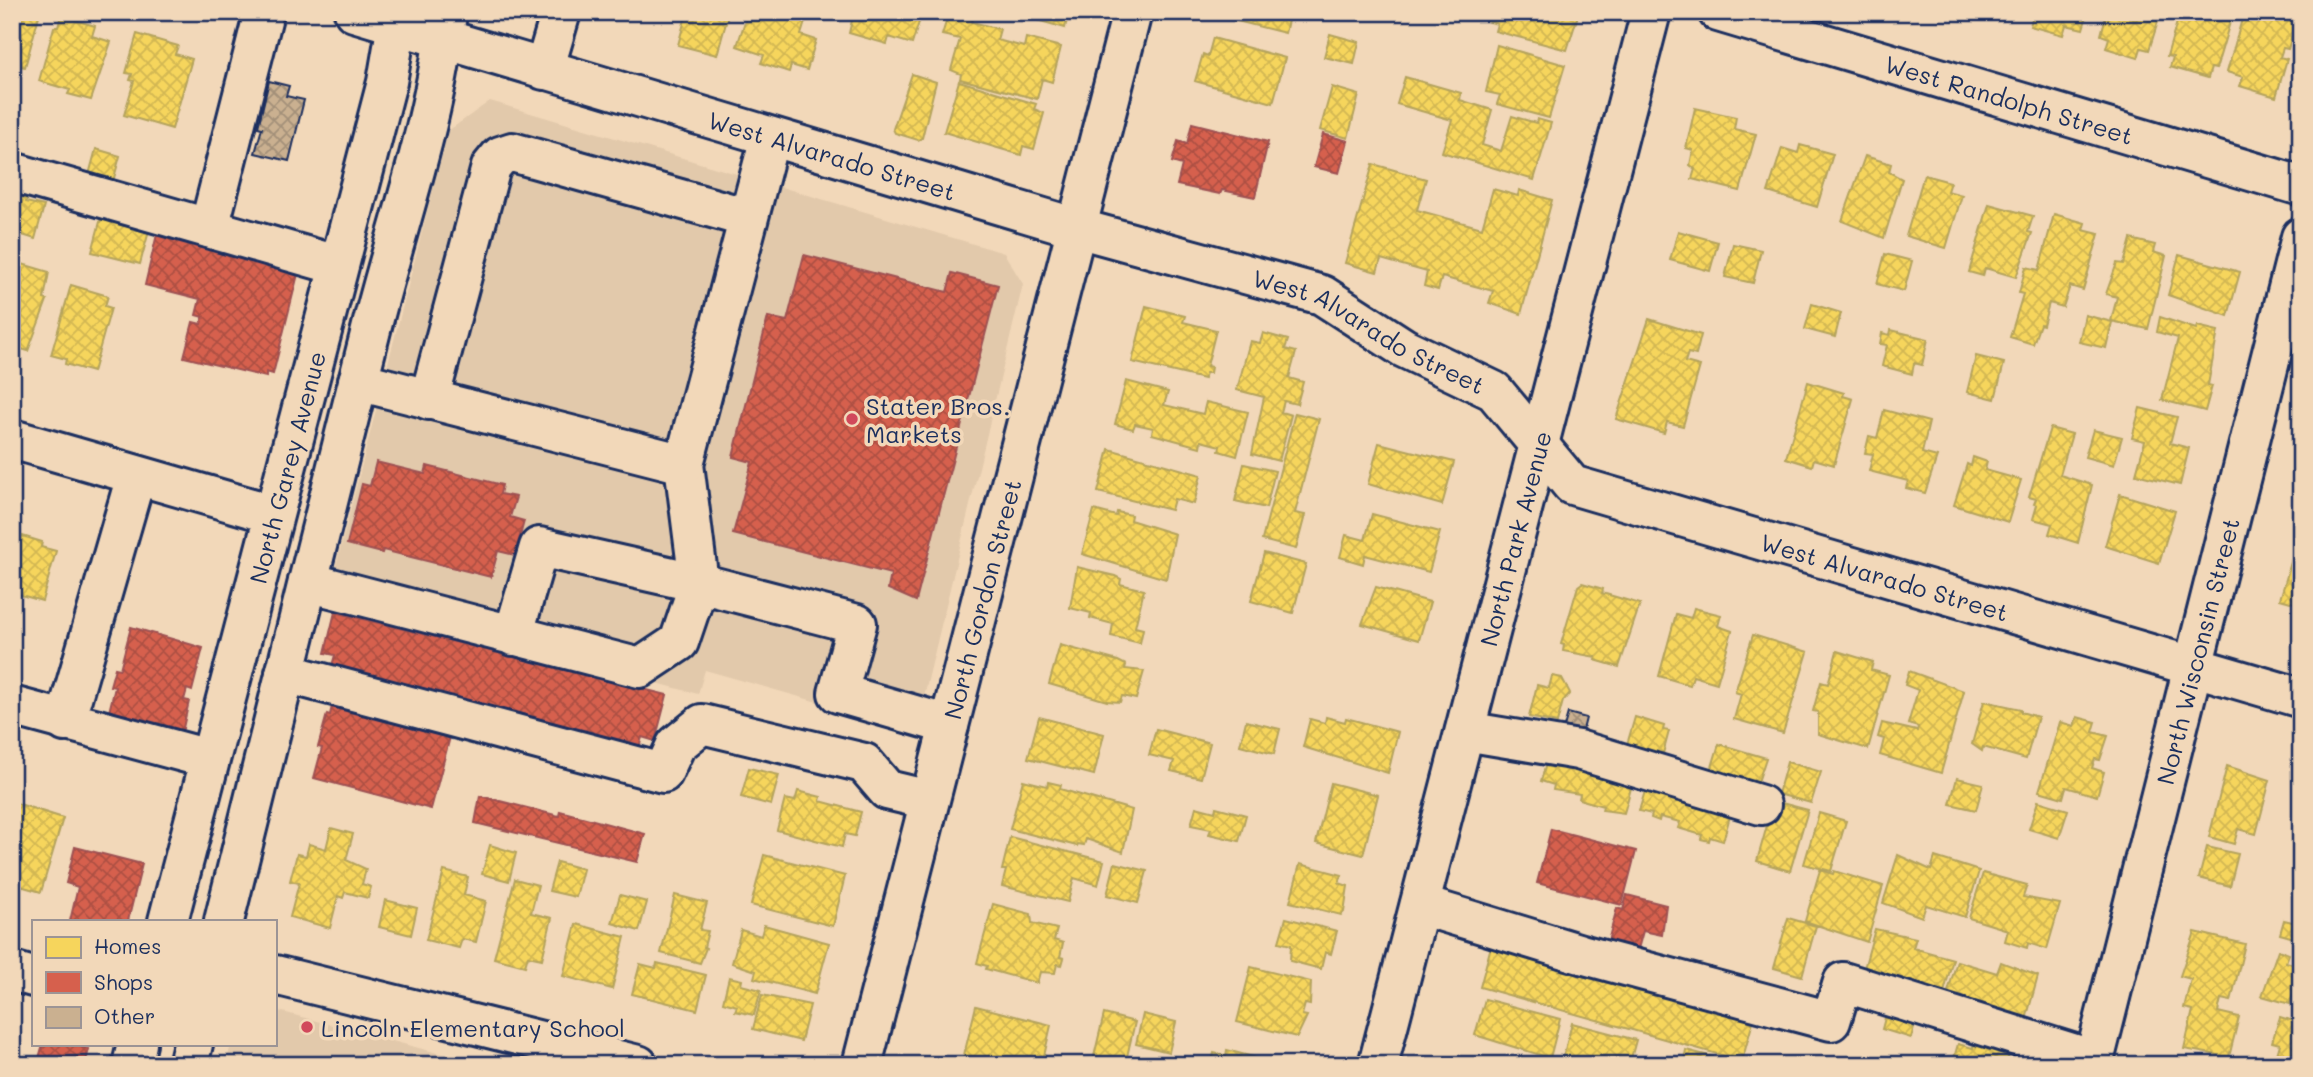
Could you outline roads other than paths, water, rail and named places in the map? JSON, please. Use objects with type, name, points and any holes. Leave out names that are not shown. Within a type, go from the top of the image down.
[{"type":"street","points":[[209,228],[264,12]]},
{"type":"street","name":"West Alvarado Street","points":[[354,12],[446,26],[544,69],[1077,228],[1322,295],[1405,348],[1494,391],[1573,485],[2301,698]]},
{"type":"street","points":[[544,69],[561,12]]},
{"type":"street","name":"North Gordon Street","points":[[862,1065],[1132,12]]},
{"type":"street","name":"North Park Avenue","points":[[1378,1065],[1651,12]]},
{"type":"street","name":"West Randolph Street","points":[[1718,12],[2301,186]]},
{"type":"street","name":"North Garey Avenue","points":[[168,920],[272,514],[387,82],[398,18]]},
{"type":"street","name":"North Garey Avenue","points":[[224,920],[446,26]]},
{"type":"street","points":[[308,582],[640,668],[679,642],[699,583],[684,464],[770,137]]},
{"type":"street","points":[[429,400],[491,167],[499,156],[512,152],[748,218]]},
{"type":"street","points":[[12,172],[337,265]]},
{"type":"street","name":"North Wisconsin Street","points":[[2093,1063],[2301,237]]},
{"type":"street","points":[[358,381],[684,464]]},
{"type":"street","points":[[12,439],[272,514]]},
{"type":"street","points":[[65,722],[136,475]]},
{"type":"street","points":[[513,636],[539,547],[699,583],[857,624],[838,693],[949,725]]},
{"type":"street","points":[[285,673],[663,773],[676,745],[702,724],[864,763],[887,790],[929,800]]},
{"type":"street","points":[[12,706],[209,759]]},
{"type":"street","points":[[1465,731],[1578,750],[1760,805]]},
{"type":"street","points":[[1420,905],[1581,954],[1831,1021],[1843,982],[2093,1063]]},
{"type":"street","points":[[12,971],[32,977]]},
{"type":"street","points":[[276,975],[638,1065]]},
{"type":"street","points":[[132,1065],[137,1046]]},
{"type":"street","points":[[188,1065],[193,1046]]},
{"type":"place","name":"Stater Bros. Markets","points":[[852,419]]},
{"type":"place","name":"Lincoln Elementary School","points":[[307,1027]]}]
